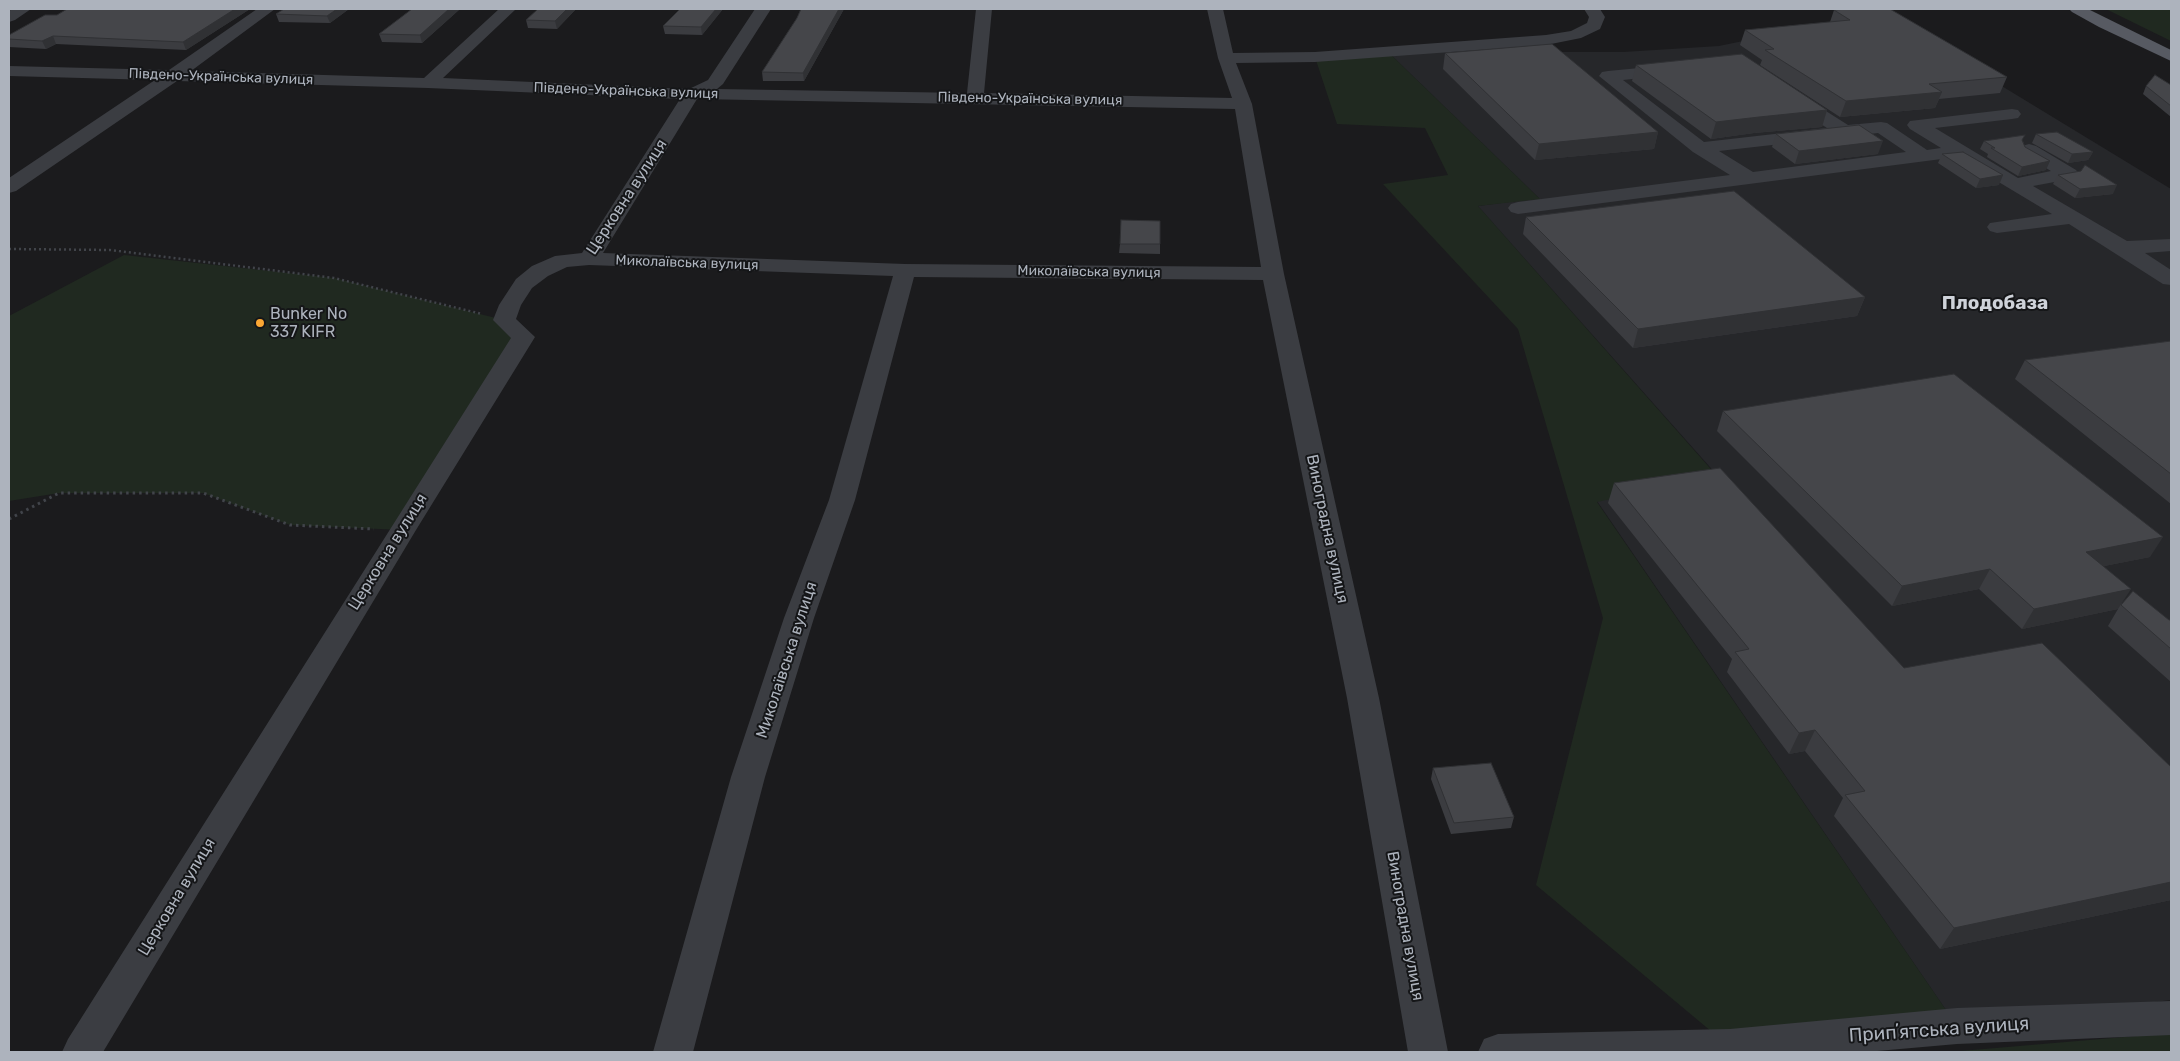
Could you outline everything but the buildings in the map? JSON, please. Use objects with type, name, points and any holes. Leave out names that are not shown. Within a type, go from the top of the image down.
[{"type":"main road","points":[[2077,9],[2171,56]]},
{"type":"street","points":[[9,17],[23,9]]},
{"type":"street","points":[[9,187],[174,75],[267,9]]},
{"type":"street","points":[[428,83],[508,9]]},
{"type":"street","points":[[692,94],[714,84],[763,9]]},
{"type":"street","points":[[975,98],[984,9]]},
{"type":"street","name":"Виноградна вулиця","points":[[1215,9],[1226,58],[1242,104],[1273,274],[1363,698],[1428,1052]]},
{"type":"street","points":[[1226,58],[1324,57],[1546,40],[1575,35],[1594,26],[1597,17],[1592,9]]},
{"type":"street","points":[[1684,69],[1608,76],[1700,148],[1750,178]]},
{"type":"street","name":"Південо-Українська вулиця","points":[[9,71],[428,83],[692,94],[1242,104]]},
{"type":"street","points":[[1780,89],[1844,131]]},
{"type":"street","name":"Церковна вулиця","points":[[82,1052],[402,530],[523,337],[504,320],[510,305],[524,284],[540,271],[563,262],[589,259],[692,94]]},
{"type":"street","points":[[2012,114],[1916,125],[2123,248],[2171,279]]},
{"type":"street","points":[[1700,148],[1881,127],[1924,156]]},
{"type":"street","points":[[2015,184],[2069,174],[2029,150]]},
{"type":"street","points":[[1518,208],[1960,151]]},
{"type":"street","points":[[1998,227],[2072,218]]},
{"type":"street","points":[[2123,248],[2171,245]]},
{"type":"street","name":"Миколаївська вулиця","points":[[589,259],[905,270],[1273,274]]},
{"type":"street","name":"Миколаївська вулиця","points":[[673,1052],[748,777],[799,618],[842,500],[905,270]]},
{"type":"street","name":"Припʼятська вулиця","points":[[1498,1052],[1730,1046],[1957,1026],[2171,1018]]},
{"type":"path","points":[[9,249],[110,250],[334,278],[504,320]]},
{"type":"path","points":[[9,519],[59,493],[203,493],[290,525],[402,530]]},
{"type":"shaded area","points":[[2106,9],[2171,9],[2171,41],[2116,14]]},
{"type":"shaded area","points":[[1890,18],[2171,189],[2171,1000],[1957,1026],[1597,501],[1717,475],[1478,206],[1539,198],[1388,52],[1546,40],[1558,52],[1623,52],[1719,46],[1806,28]]},
{"type":"shaded area","points":[[1388,52],[1540,199],[1478,206],[1717,476],[1597,502],[1957,1026],[1730,1047],[1536,885],[1603,618],[1518,329],[1383,184],[1448,175],[1425,128],[1337,124],[1315,57]]},
{"type":"shaded area","points":[[124,255],[334,278],[504,320],[523,337],[402,530],[290,525],[203,493],[59,493],[9,501],[9,316]]},
{"type":"shaded area","points":[[2171,1033],[2171,1052],[1949,1052]]},
{"type":"place","name":"Bunker No 337 KIFR","points":[[260,323]]},
{"type":"district","name":"Плодобаза","points":[[1995,304]]}]
